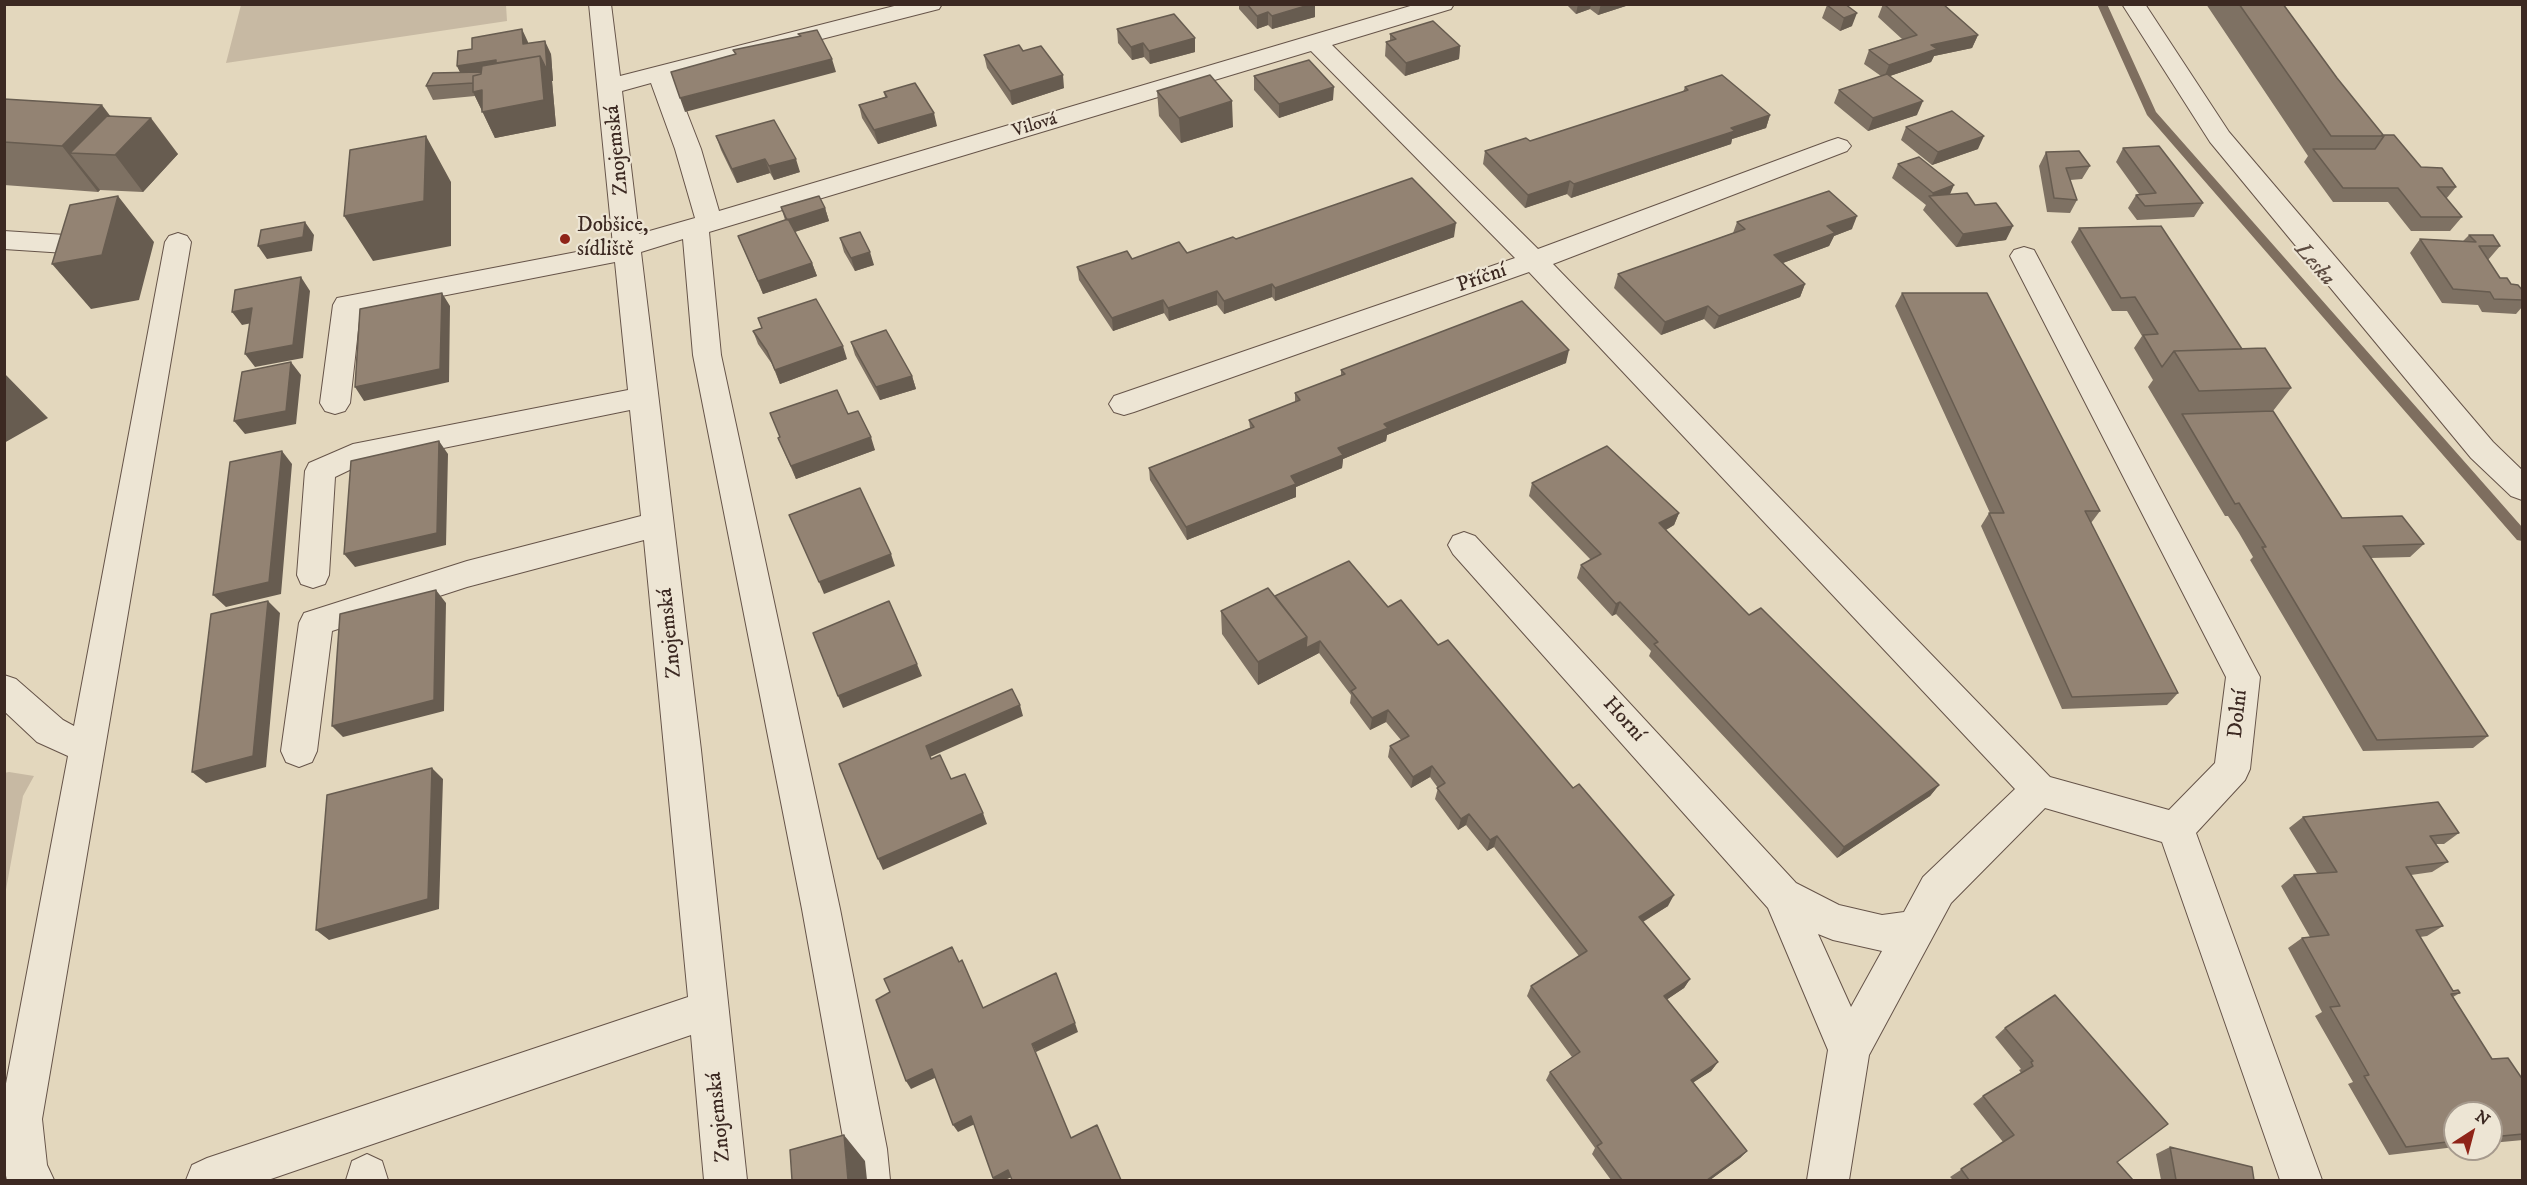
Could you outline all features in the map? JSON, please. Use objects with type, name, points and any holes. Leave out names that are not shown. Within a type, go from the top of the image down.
[{"type":"street","name":"Znojemská","points":[[600,4],[611,86],[658,524],[726,1180]]},
{"type":"street","points":[[611,86],[931,4]]},
{"type":"street","name":"Vilová","points":[[335,404],[347,305],[628,249],[1443,4]]},
{"type":"street","points":[[2133,4],[2220,137],[2482,450],[2523,488]]},
{"type":"street","points":[[1316,42],[1534,261],[2039,790],[2176,829],[2301,1180]]},
{"type":"street","points":[[660,74],[688,149],[702,225],[707,356],[820,909],[866,1149],[869,1180]]},
{"type":"street","name":"Příční","points":[[1124,404],[1534,261],[1838,146]]},
{"type":"street","points":[[4,240],[81,245]]},
{"type":"street","points":[[32,1180],[27,1176],[13,1121],[88,744],[178,242]]},
{"type":"street","name":"Dolní","points":[[2024,256],[2243,677],[2232,769],[2176,829]]},
{"type":"street","points":[[313,575],[320,471],[353,455],[644,397]]},
{"type":"street","points":[[299,751],[316,623],[467,574],[658,524]]},
{"type":"street","name":"Horní","points":[[1464,545],[1782,896],[1849,1050]]},
{"type":"street","points":[[4,688],[50,731],[67,740],[88,744]]},
{"type":"street","points":[[1828,1180],[1849,1050],[1937,890],[2039,790]]},
{"type":"street","name":"Horní","points":[[1782,896],[1833,922],[1882,933],[1915,929]]},
{"type":"street","points":[[207,1180],[709,1009]]},
{"type":"shaded area","points":[[241,5],[506,5],[507,21],[226,63]]},
{"type":"shaded area","points":[[4,773],[34,776],[23,796],[5,895]]},
{"type":"building","points":[[1247,4],[1312,4],[1272,16],[1268,12],[1257,16]]},
{"type":"building","points":[[1845,4],[1857,13],[1844,18],[1827,5]]},
{"type":"building","points":[[1884,4],[1943,4],[1978,35],[1931,45],[1937,49],[1889,65],[1869,50],[1917,35]]},
{"type":"building","points":[[2239,4],[2283,4],[2337,78],[2384,136],[2331,136]]},
{"type":"building","points":[[1174,14],[1195,38],[1149,51],[1143,43],[1131,47],[1117,29]]},
{"type":"building","points":[[1433,21],[1460,46],[1406,63],[1386,42],[1396,39],[1390,34]]},
{"type":"building","points":[[522,29],[523,44],[545,41],[547,68],[540,56],[457,66],[458,51],[472,49],[472,38]]},
{"type":"building","points":[[817,30],[832,59],[680,98],[671,72],[736,54],[733,50],[801,36],[798,34]]},
{"type":"building","points":[[1019,45],[1023,51],[1041,46],[1063,75],[1010,91],[984,55]]},
{"type":"building","points":[[540,56],[544,100],[482,112],[482,90],[473,92],[473,76],[481,74],[482,66]]},
{"type":"building","points":[[1309,60],[1334,87],[1279,104],[1254,76]]},
{"type":"building","points":[[481,72],[473,76],[473,83],[426,86],[433,73]]},
{"type":"building","points":[[1887,74],[1923,101],[1873,118],[1839,90]]},
{"type":"building","points":[[1210,75],[1232,101],[1179,118],[1157,91]]},
{"type":"building","points":[[1722,75],[1770,115],[1731,128],[1735,131],[1574,184],[1570,181],[1528,195],[1485,151],[1526,138],[1530,141],[1688,90],[1685,87]]},
{"type":"building","points":[[915,83],[934,113],[874,130],[859,105],[887,97],[884,92]]},
{"type":"building","points":[[4,99],[102,105],[62,146],[4,142]]},
{"type":"building","points":[[1952,111],[1984,136],[1938,152],[1906,127]]},
{"type":"building","points":[[107,116],[151,118],[115,155],[70,153]]},
{"type":"building","points":[[774,120],[796,159],[769,166],[765,159],[732,169],[716,136]]},
{"type":"building","points":[[2382,135],[2394,135],[2421,167],[2442,168],[2456,187],[2437,187],[2462,217],[2421,217],[2398,188],[2343,188],[2313,149],[2375,149],[2384,136]]},
{"type":"building","points":[[426,136],[424,201],[344,216],[350,150]]},
{"type":"building","points":[[2159,146],[2203,203],[2145,206],[2136,195],[2156,193],[2123,148]]},
{"type":"building","points":[[2079,151],[2090,166],[2066,168],[2077,200],[2054,198],[2046,152]]},
{"type":"building","points":[[1919,157],[1954,185],[1933,193],[1898,164]]},
{"type":"building","points":[[1412,178],[1456,223],[1275,288],[1272,284],[1224,301],[1217,291],[1168,308],[1163,300],[1112,318],[1077,267],[1127,251],[1132,259],[1179,242],[1187,253],[1233,237],[1236,239]]},
{"type":"building","points":[[1829,191],[1857,216],[1827,226],[1835,233],[1774,255],[1805,284],[1719,316],[1708,306],[1665,322],[1618,274],[1745,229],[1737,222]]},
{"type":"building","points":[[1967,193],[1975,205],[1996,203],[2013,226],[1963,234],[1929,196]]},
{"type":"building","points":[[118,196],[102,255],[52,264],[70,205]]},
{"type":"building","points":[[819,196],[825,208],[787,220],[781,207]]},
{"type":"building","points":[[788,219],[812,263],[758,281],[738,236]]},
{"type":"building","points":[[305,222],[303,237],[258,246],[261,230]]},
{"type":"building","points":[[2161,226],[2242,349],[2174,351],[2162,367],[2143,335],[2158,334],[2135,297],[2121,298],[2079,228]]},
{"type":"building","points":[[860,232],[870,252],[851,258],[840,238]]},
{"type":"building","points":[[2469,235],[2493,235],[2500,246],[2479,246],[2500,278],[2507,278],[2511,284],[2518,285],[2523,291],[2523,300],[2494,299],[2490,292],[2453,289],[2420,239],[2476,242]]},
{"type":"building","points":[[301,277],[293,345],[245,354],[252,308],[232,312],[235,290]]},
{"type":"building","points":[[442,293],[440,369],[355,387],[360,309]]},
{"type":"building","points":[[1902,293],[1987,293],[2100,511],[2085,511],[2178,693],[2072,697],[1989,513],[2004,513]]},
{"type":"building","points":[[816,299],[843,346],[775,370],[767,351],[753,331],[762,328],[758,318]]},
{"type":"building","points":[[1522,301],[1569,350],[1384,424],[1388,428],[1338,448],[1343,455],[1291,476],[1296,484],[1186,527],[1149,468],[1254,427],[1249,420],[1300,400],[1295,393],[1345,374],[1341,370]]},
{"type":"building","points":[[886,330],[912,376],[876,387],[851,342]]},
{"type":"building","points":[[2265,348],[2291,388],[2199,391],[2174,351]]},
{"type":"building","points":[[291,362],[286,411],[234,421],[242,372]]},
{"type":"building","points":[[837,390],[848,414],[858,411],[871,437],[791,466],[770,413]]},
{"type":"building","points":[[2273,411],[2342,518],[2402,516],[2424,544],[2363,546],[2488,736],[2377,740],[2262,547],[2266,547],[2239,503],[2235,504],[2182,414]]},
{"type":"building","points":[[439,441],[437,533],[344,554],[351,461]]},
{"type":"building","points":[[1607,446],[1679,513],[1659,523],[1749,615],[1761,608],[1939,785],[1844,847],[1654,644],[1658,642],[1620,602],[1616,604],[1581,565],[1601,554],[1532,483]]},
{"type":"building","points":[[282,451],[269,582],[213,595],[230,462]]},
{"type":"building","points":[[860,488],[891,554],[819,582],[789,515]]},
{"type":"building","points":[[1349,561],[1388,607],[1401,600],[1438,645],[1448,640],[1573,788],[1579,784],[1674,895],[1639,917],[1690,979],[1664,996],[1718,1062],[1691,1080],[1747,1151],[1707,1180],[1622,1180],[1597,1146],[1602,1143],[1550,1072],[1580,1052],[1531,986],[1587,951],[1497,836],[1490,840],[1469,814],[1461,819],[1437,788],[1445,783],[1432,766],[1413,777],[1390,746],[1409,736],[1388,710],[1372,718],[1351,691],[1356,688],[1320,641],[1306,648],[1307,637],[1275,596]]},
{"type":"building","points":[[1268,588],[1307,637],[1258,662],[1221,611]]},
{"type":"building","points":[[436,590],[434,700],[332,726],[340,614]]},
{"type":"building","points":[[268,601],[253,756],[192,772],[211,614]]},
{"type":"building","points":[[889,601],[917,664],[838,696],[813,633]]},
{"type":"building","points":[[1012,689],[1020,705],[926,746],[931,759],[940,755],[951,779],[965,774],[983,813],[878,859],[839,764]]},
{"type":"building","points":[[432,768],[428,899],[316,930],[327,795]]},
{"type":"building","points":[[2438,802],[2459,833],[2430,836],[2448,862],[2406,867],[2443,926],[2416,930],[2453,991],[2458,990],[2460,993],[2451,994],[2492,1059],[2508,1058],[2523,1080],[2523,1134],[2503,1136],[2503,1101],[2443,1101],[2443,1142],[2406,1147],[2364,1076],[2369,1075],[2330,1007],[2340,1006],[2302,938],[2329,935],[2294,875],[2337,872],[2303,817]]},
{"type":"building","points":[[952,947],[959,962],[962,960],[983,1008],[1056,973],[1075,1023],[1032,1044],[1071,1138],[1097,1125],[1121,1180],[1012,1180],[1008,1170],[993,1178],[971,1116],[953,1125],[932,1069],[906,1081],[876,1000],[890,992],[884,979]]},
{"type":"building","points":[[2055,995],[2168,1124],[2117,1162],[2133,1180],[1969,1180],[1961,1169],[2014,1135],[1983,1096],[2033,1066],[2031,1062],[2033,1061],[2005,1028]]},
{"type":"building","points":[[844,1135],[848,1180],[792,1180],[790,1150]]},
{"type":"building","points":[[2170,1147],[2252,1167],[2254,1180],[2176,1180]]},
{"type":"waterway","name":"Leska","points":[[2102,4],[2151,113],[2522,536]]},
{"type":"place","name":"Dobšice, sídliště","points":[[565,239]]}]
